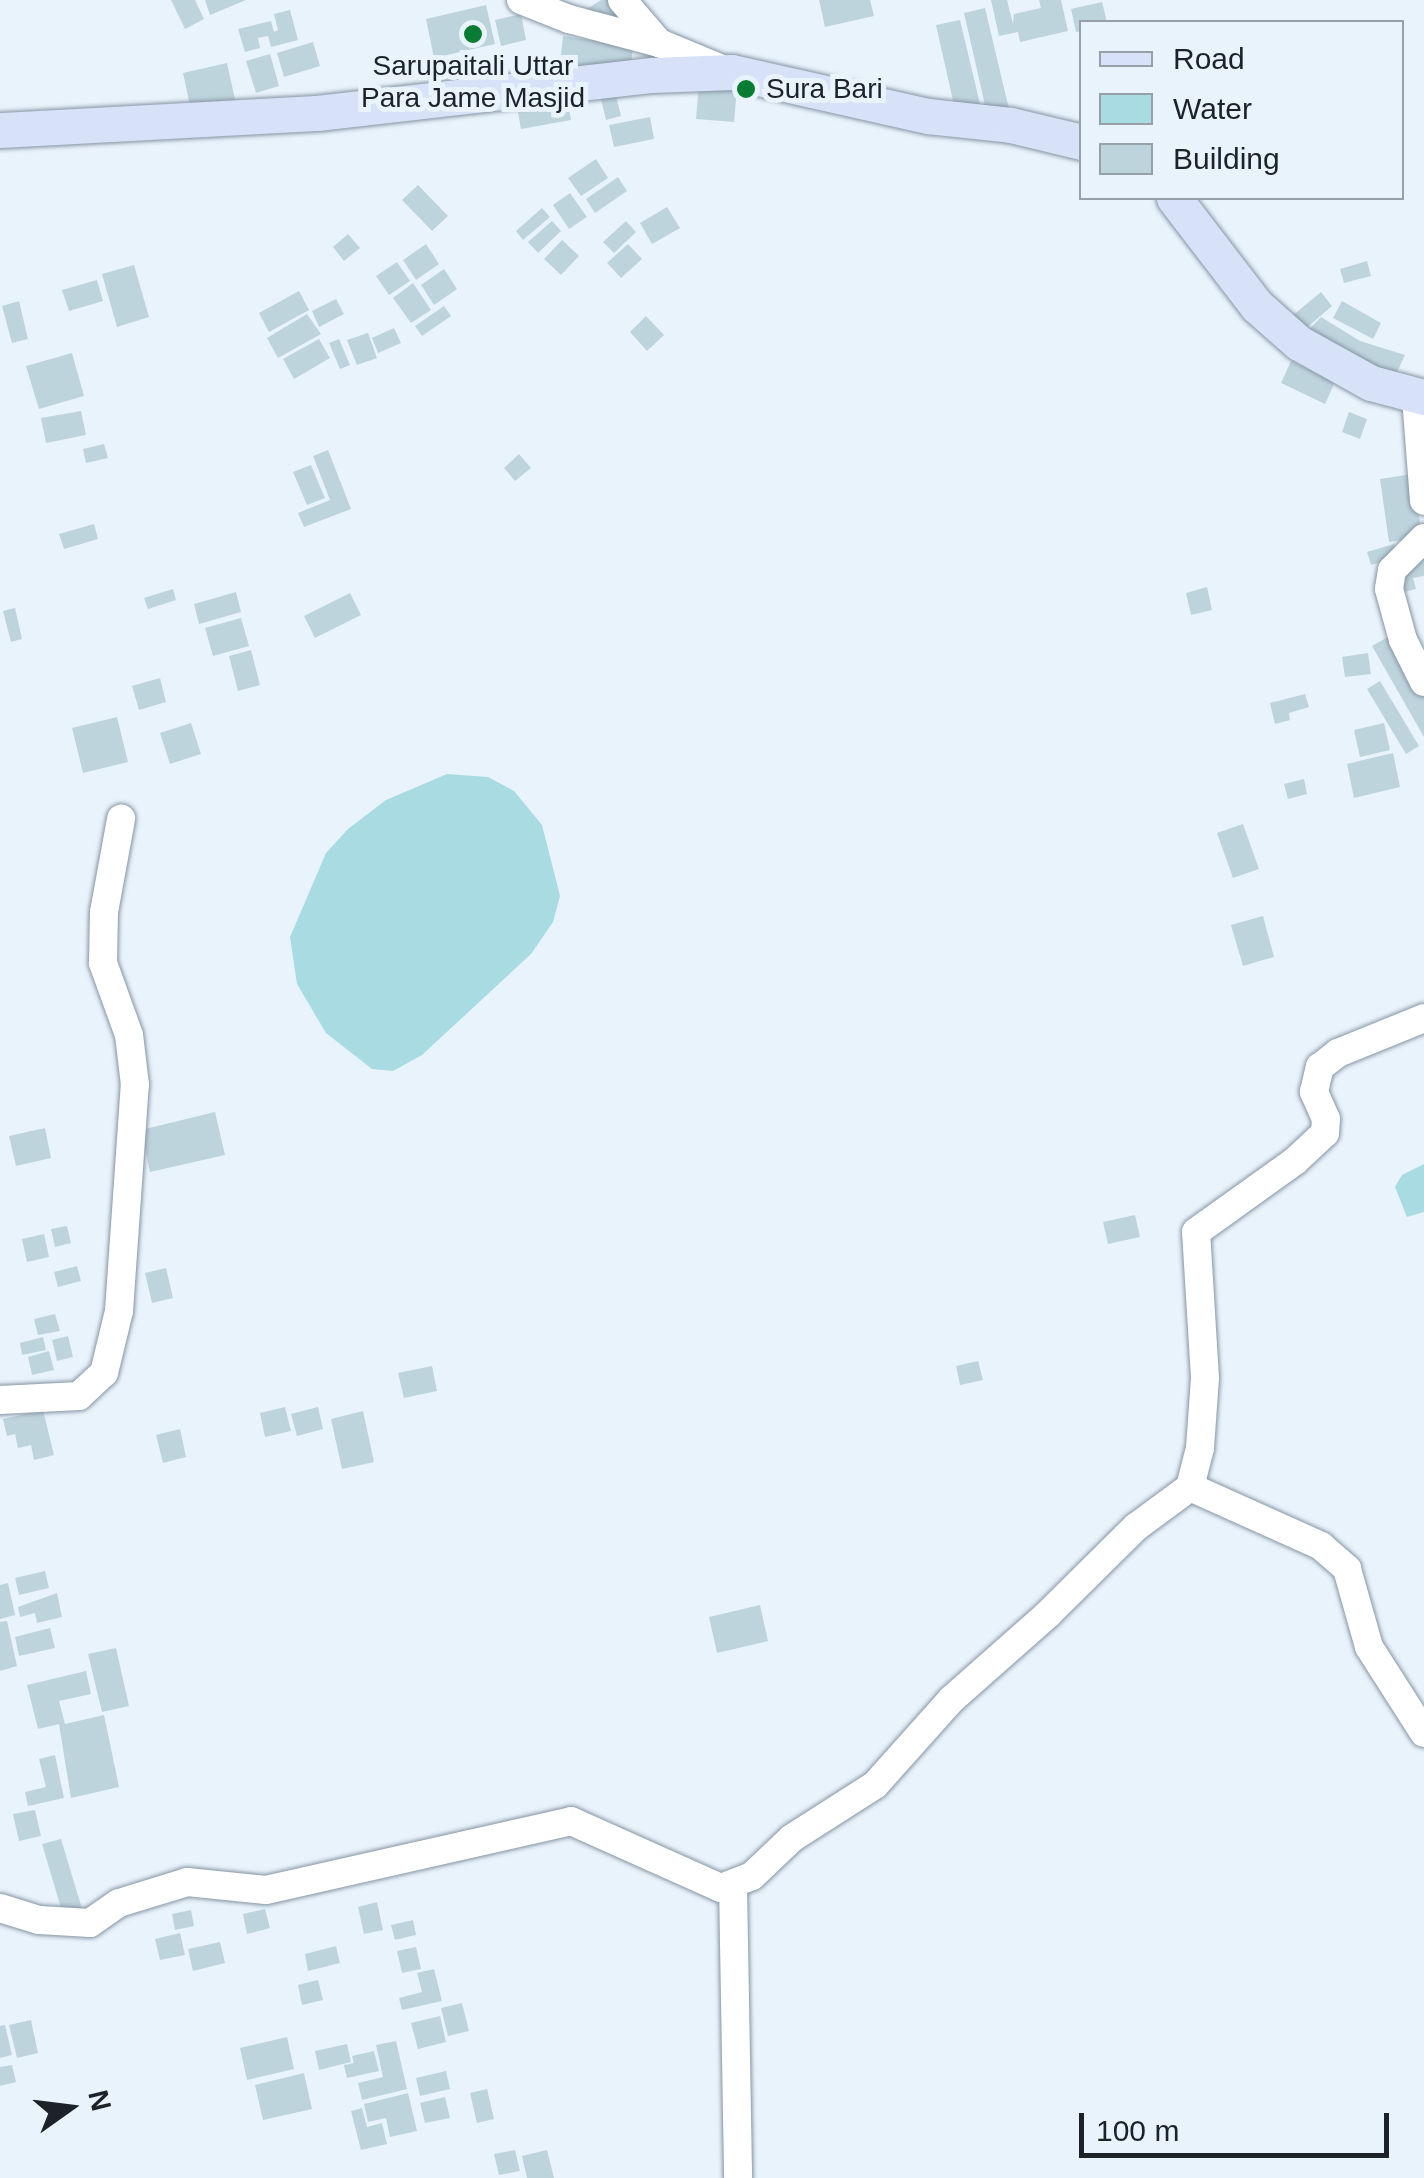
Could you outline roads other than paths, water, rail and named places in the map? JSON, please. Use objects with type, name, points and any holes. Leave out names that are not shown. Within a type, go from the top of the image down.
[{"type":"main road","points":[[0,130],[317,113],[652,75],[732,72],[928,116],[1011,124],[1079,141]]},
{"type":"main road","points":[[1181,207],[1257,306],[1299,342],[1371,383],[1420,397]]},
{"type":"street","points":[[521,0],[568,19],[659,43],[732,72]]},
{"type":"street","points":[[622,0],[659,43]]},
{"type":"street","points":[[1420,397],[1424,501]]},
{"type":"street","points":[[1424,538],[1392,570],[1389,589],[1403,640],[1424,682]]},
{"type":"street","points":[[0,1400],[79,1396],[104,1374],[119,1311],[135,1085],[130,1035],[103,964],[104,912],[121,819]]},
{"type":"street","points":[[0,1908],[39,1920],[90,1923],[119,1903],[187,1882],[266,1890],[570,1821],[721,1888],[752,1876],[792,1838],[874,1785],[952,1699],[1048,1614],[1136,1526],[1190,1487],[1200,1448],[1205,1378],[1196,1232],[1295,1162],[1325,1133],[1326,1118],[1314,1092],[1320,1067],[1338,1053],[1424,1018]]},
{"type":"street","points":[[1190,1487],[1321,1546],[1347,1569],[1369,1646],[1424,1734]]},
{"type":"street","points":[[733,1886],[738,2178]]},
{"type":"water","points":[[447,774],[488,777],[514,791],[542,825],[560,896],[553,922],[531,954],[422,1055],[393,1071],[372,1069],[326,1033],[297,984],[290,937],[326,853],[348,829],[386,800]]},
{"type":"water","points":[[1424,1164],[1424,1212],[1407,1217],[1395,1187],[1402,1175]]},
{"type":"place","name":"Sarupaitali Uttar Para Jame Masjid","points":[[473,34]]},
{"type":"place","name":"Sura Bari","points":[[746,89]]}]
